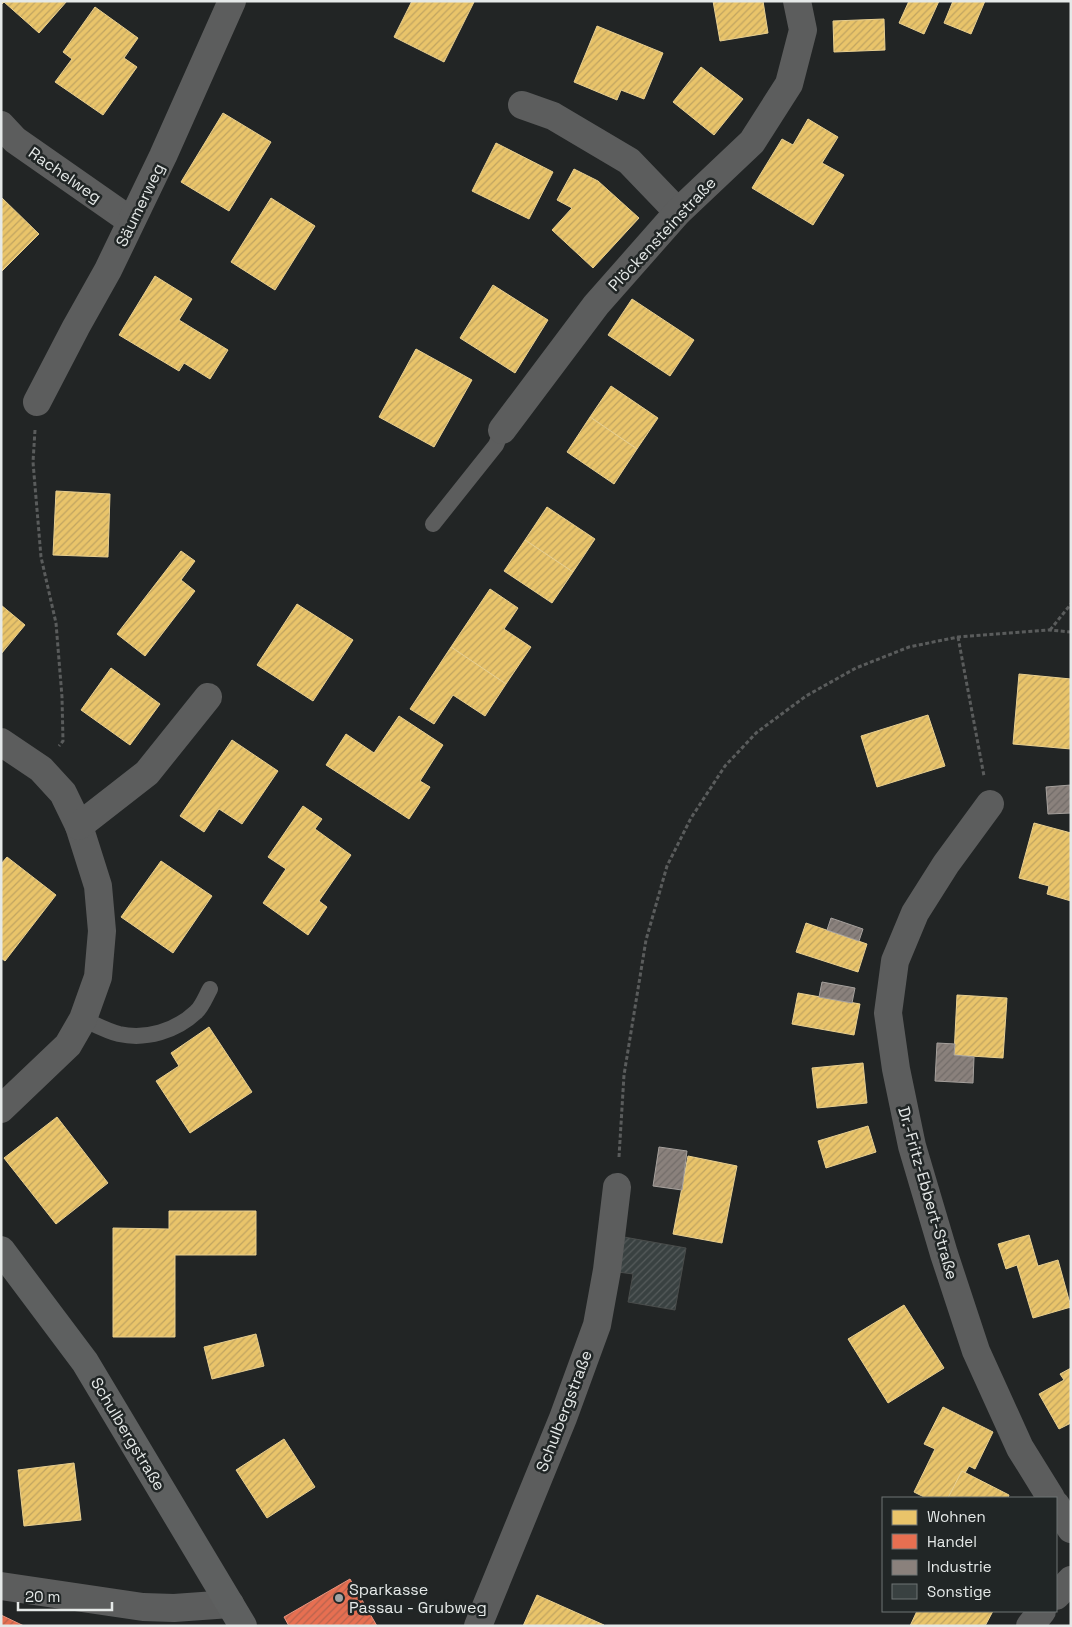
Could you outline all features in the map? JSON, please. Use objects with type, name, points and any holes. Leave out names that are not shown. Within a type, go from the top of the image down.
[{"type":"street","name":"Säumerweg","points":[[37,402],[108,270],[132,221],[232,1]]},
{"type":"street","name":"Plöckensteinstraße","points":[[502,430],[596,305],[678,212],[752,142],[790,84],[802,30],[797,1]]},
{"type":"street","points":[[522,106],[553,116],[629,161],[678,212]]},
{"type":"street","name":"Rachelweg","points":[[1,125],[15,140],[132,221]]},
{"type":"street","points":[[78,826],[147,773],[208,697]]},
{"type":"street","points":[[1,742],[41,769],[63,793],[78,826],[98,886],[102,931],[98,976],[83,1019],[68,1044],[1,1110]]},
{"type":"street","name":"Dr.-Fritz-Ebbert-Straße","points":[[990,804],[946,864],[915,913],[894,960],[888,1013],[896,1069],[912,1146],[944,1254],[976,1351],[1020,1448],[1050,1497]]},
{"type":"street","name":"Schulbergstraße","points":[[478,1626],[563,1418],[597,1325],[607,1270],[617,1187]]},
{"type":"street","name":"Schulbergstraße","points":[[1,1250],[85,1362],[236,1615]]},
{"type":"street","points":[[1057,1507],[1071,1529]]},
{"type":"street","points":[[1057,1595],[1071,1580]]},
{"type":"street","points":[[1,1586],[143,1607],[174,1608],[236,1615]]},
{"type":"street","points":[[1030,1626],[1041,1612]]},
{"type":"lane","points":[[433,524],[496,445],[502,430]]},
{"type":"lane","points":[[83,1019],[119,1034],[142,1036],[160,1033],[179,1024],[197,1011],[210,989]]},
{"type":"path","points":[[37,402],[33,462],[41,557],[56,623],[62,697],[63,741],[41,769]]},
{"type":"path","points":[[1049,630],[1071,604]]},
{"type":"path","points":[[617,1187],[624,1075],[646,940],[667,866],[691,818],[725,766],[756,733],[806,696],[856,668],[909,647],[958,637],[1049,630],[1071,632]]},
{"type":"path","points":[[958,637],[990,804]]},
{"type":"building: Wohnen","points":[[1,1],[67,1],[39,33],[4,2],[1,5]]},
{"type":"building: Wohnen","points":[[412,1],[474,2],[444,62],[394,37]]},
{"type":"building: Wohnen","points":[[713,1],[763,1],[768,33],[720,41]]},
{"type":"building: Wohnen","points":[[909,1],[939,1],[924,34],[899,23]]},
{"type":"building: Wohnen","points":[[953,1],[985,1],[971,34],[944,23]]},
{"type":"building: Wohnen","points":[[95,7],[138,38],[124,58],[137,67],[103,115],[55,82],[72,59],[63,52]]},
{"type":"building: Wohnen","points":[[884,19],[885,50],[834,52],[833,21]]},
{"type":"building: Wohnen","points":[[597,26],[663,53],[644,99],[621,90],[617,100],[574,82]]},
{"type":"building: Wohnen","points":[[701,67],[743,99],[714,135],[673,102]]},
{"type":"building: Wohnen","points":[[223,113],[271,142],[229,211],[181,182]]},
{"type":"building: Wohnen","points":[[808,119],[838,137],[822,163],[844,175],[813,225],[752,188],[782,139],[793,145]]},
{"type":"building: Wohnen","points":[[496,143],[553,172],[529,219],[472,191]]},
{"type":"building: Wohnen","points":[[574,169],[598,181],[639,218],[593,268],[552,230],[572,208],[557,200]]},
{"type":"building: Wohnen","points":[[1,197],[39,234],[1,272]]},
{"type":"building: Wohnen","points":[[271,198],[315,226],[275,290],[231,262]]},
{"type":"building: Wohnen","points":[[155,276],[192,299],[179,320],[228,350],[210,379],[184,363],[179,371],[119,335]]},
{"type":"building: Wohnen","points":[[493,285],[548,320],[515,373],[460,338]]},
{"type":"building: Wohnen","points":[[632,299],[694,340],[670,376],[608,335]]},
{"type":"building: Wohnen","points":[[416,349],[472,380],[434,447],[379,417]]},
{"type":"building: Wohnen","points":[[611,386],[658,418],[637,449],[590,417]]},
{"type":"building: Wohnen","points":[[590,417],[637,449],[614,484],[567,452]]},
{"type":"building: Wohnen","points":[[56,491],[110,494],[108,557],[53,555]]},
{"type":"building: Wohnen","points":[[547,507],[595,539],[573,572],[525,540]]},
{"type":"building: Wohnen","points":[[525,540],[573,572],[552,603],[504,571]]},
{"type":"building: Wohnen","points":[[181,551],[195,561],[181,580],[195,591],[145,656],[117,634]]},
{"type":"building: Wohnen","points":[[490,589],[518,608],[504,629],[531,647],[506,684],[451,647]]},
{"type":"building: Wohnen","points":[[297,604],[353,640],[313,701],[257,665]]},
{"type":"building: Wohnen","points":[[1,605],[25,625],[1,654]]},
{"type":"building: Wohnen","points":[[451,647],[506,684],[485,716],[453,695],[434,724],[410,709]]},
{"type":"building: Wohnen","points":[[111,668],[160,704],[130,745],[81,710]]},
{"type":"building: Wohnen","points":[[1019,674],[1071,679],[1071,749],[1013,744]]},
{"type":"building: Wohnen","points":[[928,715],[945,766],[877,787],[861,736]]},
{"type":"building: Wohnen","points":[[399,716],[443,745],[420,781],[430,787],[409,819],[326,765],[346,734],[374,753]]},
{"type":"building: Wohnen","points":[[232,740],[278,771],[242,824],[219,809],[204,832],[180,816]]},
{"type":"building: Wohnen","points":[[303,806],[322,819],[315,829],[351,855],[319,901],[327,907],[308,935],[263,903],[286,869],[268,857]]},
{"type":"building: Wohnen","points":[[1034,823],[1071,833],[1071,901],[1047,894],[1049,886],[1019,878]]},
{"type":"building: Wohnen","points":[[7,857],[56,895],[5,961],[1,958],[1,864]]},
{"type":"building: Wohnen","points":[[161,861],[212,896],[173,953],[121,917]]},
{"type":"building: Wohnen","points":[[806,923],[867,944],[858,972],[796,952]]},
{"type":"building: Wohnen","points":[[798,993],[860,1004],[854,1035],[792,1024]]},
{"type":"building: Wohnen","points":[[957,995],[1007,998],[1003,1058],[954,1055]]},
{"type":"building: Wohnen","points":[[209,1027],[252,1092],[190,1133],[156,1081],[179,1066],[171,1053]]},
{"type":"building: Wohnen","points":[[863,1063],[867,1103],[817,1108],[812,1068]]},
{"type":"building: Wohnen","points":[[57,1117],[108,1183],[56,1224],[4,1158]]},
{"type":"building: Wohnen","points":[[868,1126],[876,1152],[826,1168],[818,1141]]},
{"type":"building: Wohnen","points":[[688,1156],[737,1166],[722,1243],[673,1234]]},
{"type":"building: Wohnen","points":[[169,1211],[256,1211],[256,1255],[175,1255],[175,1337],[113,1337],[113,1228],[169,1229]]},
{"type":"building: Wohnen","points":[[1029,1235],[1038,1266],[1058,1260],[1071,1307],[1033,1318],[1017,1265],[1006,1269],[998,1244]]},
{"type":"building: Wohnen","points":[[904,1305],[944,1368],[888,1403],[848,1339]]},
{"type":"building: Wohnen","points":[[256,1334],[264,1366],[212,1379],[204,1347]]},
{"type":"building: Wohnen","points":[[1071,1368],[1071,1423],[1059,1429],[1039,1394],[1064,1380],[1060,1374]]},
{"type":"building: Wohnen","points":[[943,1407],[993,1432],[975,1469],[969,1466],[965,1473],[962,1471],[949,1497],[924,1497],[914,1492],[935,1449],[924,1444]]},
{"type":"building: Wohnen","points":[[284,1439],[315,1487],[267,1518],[236,1470]]},
{"type":"building: Wohnen","points":[[74,1463],[81,1520],[24,1526],[18,1470]]},
{"type":"building: Wohnen","points":[[962,1471],[1009,1495],[1008,1497],[949,1497]]},
{"type":"building: Wohnen","points":[[537,1595],[604,1625],[604,1626],[523,1626]]},
{"type":"building: Wohnen","points":[[917,1612],[992,1612],[985,1626],[910,1626]]},
{"type":"building: Handel","name":"Sparkasse Passau - Grubweg","points":[[350,1579],[377,1626],[289,1626],[284,1617]]},
{"type":"building: Handel","points":[[1,1615],[24,1626],[1,1626]]},
{"type":"building: Industrie","points":[[1071,785],[1071,813],[1048,814],[1046,787]]},
{"type":"building: Industrie","points":[[831,918],[863,929],[859,941],[827,930]]},
{"type":"building: Industrie","points":[[822,982],[855,988],[852,1003],[819,997]]},
{"type":"building: Industrie","points":[[937,1043],[955,1044],[954,1055],[974,1057],[973,1083],[935,1081]]},
{"type":"building: Industrie","points":[[659,1147],[687,1151],[682,1190],[653,1186]]},
{"type":"building: Sonstige","points":[[624,1237],[686,1248],[675,1310],[628,1302],[633,1274],[618,1272]]},
{"type":"place","name":"Sparkasse Passau - Grubweg","points":[[339,1598]]}]
